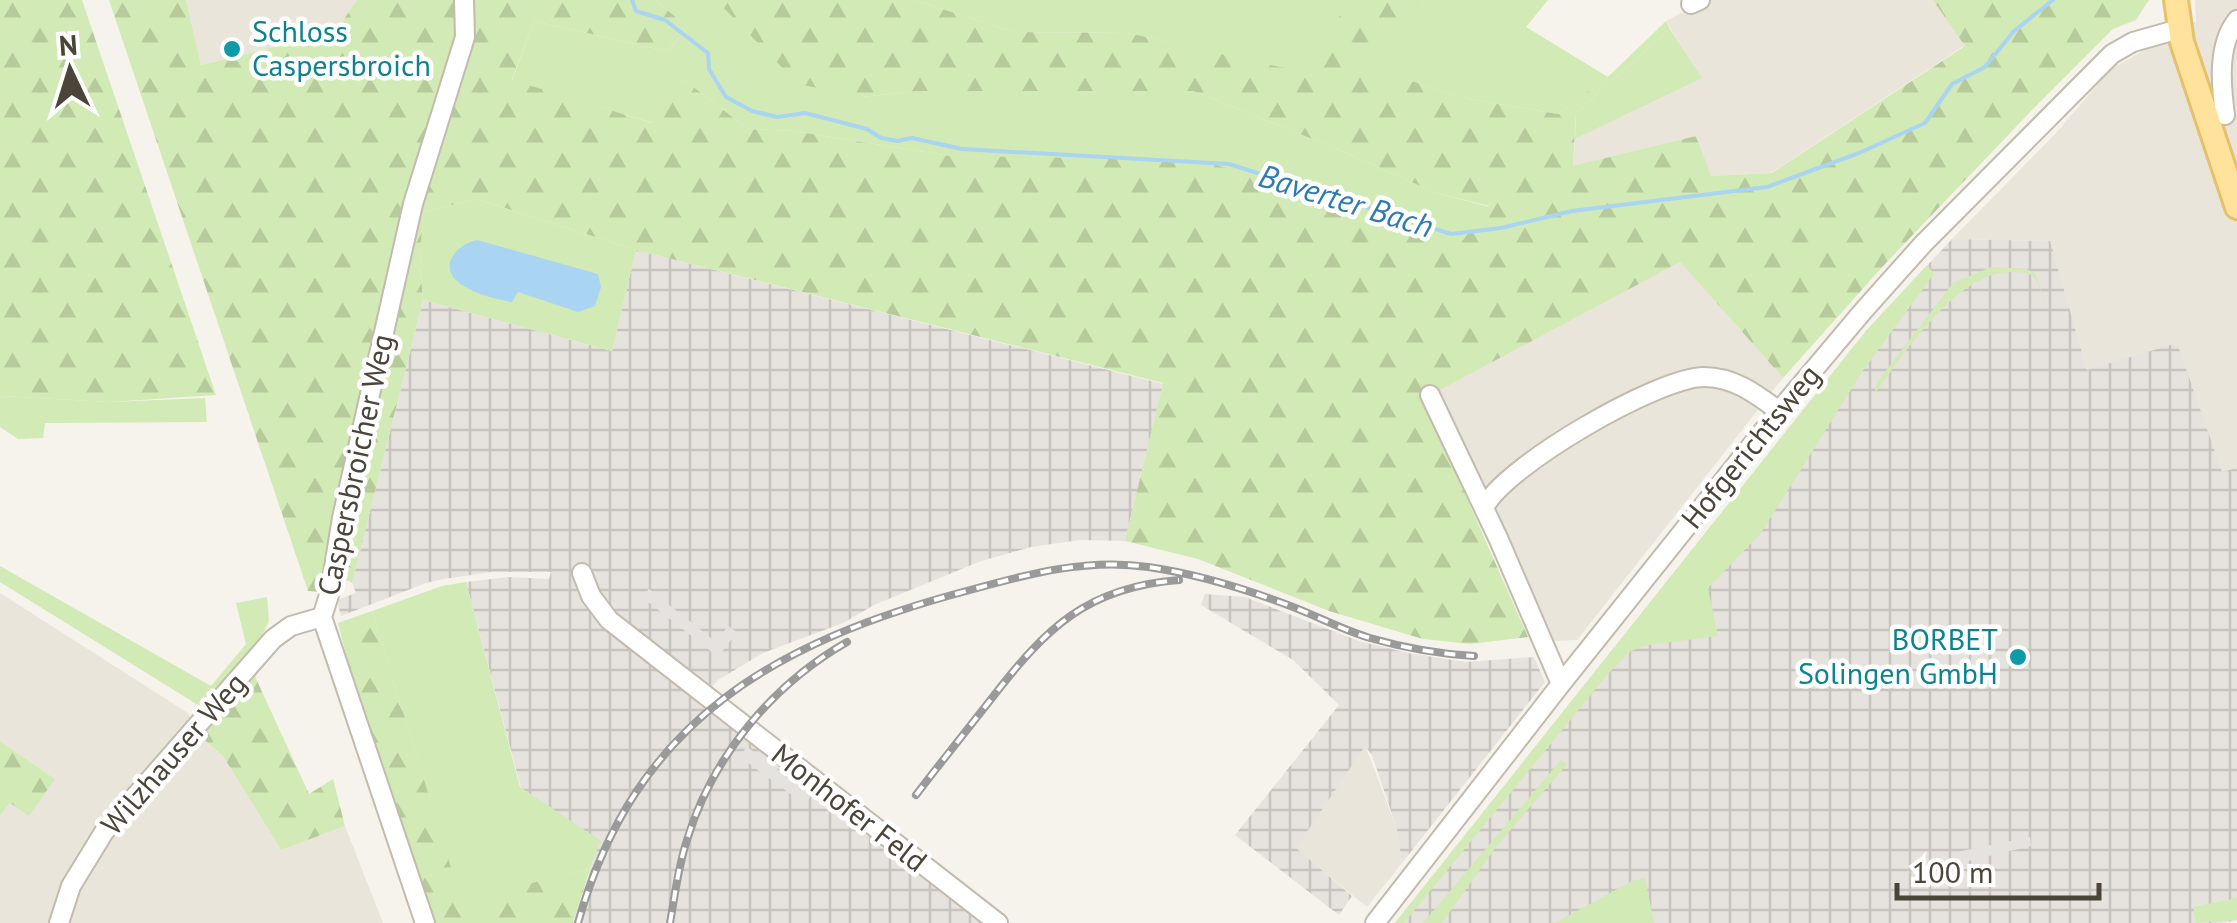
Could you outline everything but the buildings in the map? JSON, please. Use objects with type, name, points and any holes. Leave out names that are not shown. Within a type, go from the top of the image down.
[{"type":"main road","points":[[2176,0],[2180,29],[2224,116],[2237,207]]},
{"type":"street","name":"Caspersbroicher Weg","points":[[425,923],[322,617],[413,204],[465,37],[464,0]]},
{"type":"street","points":[[2224,116],[2223,60],[2229,30],[2237,20]]},
{"type":"street","name":"Hofgerichtsweg","points":[[1375,923],[1779,411],[1923,244],[2104,61],[2133,42],[2180,29]]},
{"type":"street","points":[[1484,508],[1500,486],[1569,437],[1630,402],[1683,380],[1705,377],[1730,381],[1779,411]]},
{"type":"street","points":[[1430,395],[1561,684]]},
{"type":"street","name":"Monhofer Feld","points":[[582,573],[591,596],[609,620],[998,923]]},
{"type":"street","name":"Wilzhauser Weg","points":[[60,923],[71,886],[120,811],[273,638],[290,626],[322,617]]},
{"type":"shaded area","name":"Schloss Caspersbroich","points":[[186,0],[357,0],[335,32],[201,65]]},
{"type":"shaded area","points":[[1706,0],[1933,0],[1965,45],[1771,173],[1711,176],[1573,167],[1575,139],[1701,78],[1666,21]]},
{"type":"shaded area","points":[[2195,0],[2237,0],[2237,468],[2222,473],[2087,371],[2050,241],[1952,239],[2056,133],[2111,69],[2196,21]]},
{"type":"shaded area","points":[[1952,239],[2050,241],[2087,370],[2177,343],[2222,472],[2237,468],[2237,920],[1395,923],[1866,331]]},
{"type":"shaded area","points":[[636,250],[1163,384],[1125,541],[1080,540],[1031,547],[981,561],[874,605],[843,623],[763,653],[718,680],[702,700],[823,801],[982,923],[573,923],[600,841],[521,788],[466,582],[508,577],[549,579],[551,572],[491,572],[444,579],[341,616],[337,600],[356,593],[352,583],[423,300],[612,351]]},
{"type":"shaded area","points":[[1680,262],[1783,378],[1577,640],[1551,641],[1437,391]]},
{"type":"shaded area","points":[[649,589],[716,642],[728,626],[737,632],[718,657],[642,597]]},
{"type":"shaded area","points":[[0,593],[188,713],[198,734],[223,756],[281,850],[345,826],[383,923],[0,923],[0,816],[10,803],[55,779],[0,741]]},
{"type":"shaded area","points":[[1205,594],[1245,597],[1359,641],[1408,653],[1466,662],[1534,657],[1545,682],[1402,863],[1397,829],[1372,755],[1365,746],[1296,848],[1352,896],[1339,915],[1235,835],[1339,705],[1293,660],[1201,605]]},
{"type":"shaded area","points":[[1365,745],[1397,829],[1402,863],[1367,907],[1295,848]]},
{"type":"shaded area","points":[[747,747],[812,795],[804,804],[739,756]]},
{"type":"shaded area","points":[[2030,837],[2031,846],[1959,863],[1957,852]]},
{"type":"green space","points":[[0,0],[82,0],[216,395],[110,402],[0,396]]},
{"type":"green space","points":[[109,0],[186,0],[201,65],[335,32],[357,0],[655,0],[689,28],[666,51],[534,21],[512,80],[652,123],[683,79],[748,129],[793,131],[950,156],[1200,160],[1463,240],[1489,206],[1436,193],[1193,91],[918,91],[861,97],[798,84],[716,0],[915,0],[1013,32],[1128,33],[1293,70],[1354,0],[1426,0],[1373,69],[1469,99],[1558,114],[1610,75],[1666,21],[1670,29],[1576,113],[1573,166],[1696,136],[1711,176],[1772,173],[1965,46],[1933,0],[2149,0],[2136,20],[2113,29],[2034,108],[1783,378],[1680,262],[1423,399],[1528,637],[1470,644],[1423,639],[1329,611],[1198,559],[1125,541],[1163,383],[636,250],[477,199],[423,212],[423,300],[352,583],[337,575],[322,592],[308,591]]},
{"type":"green space","points":[[655,0],[716,0],[736,19],[861,97],[918,91],[1193,91],[1436,193],[1490,207],[1463,240],[1336,202],[1057,159],[950,156],[793,131],[748,129],[683,79],[653,123],[512,81],[534,21],[666,51],[689,28]]},
{"type":"green space","points":[[915,0],[1354,0],[1294,71],[1128,33],[1013,32]]},
{"type":"green space","points":[[1426,0],[1548,0],[1526,27],[1608,77],[1558,114],[1469,99],[1372,69]]},
{"type":"green space","points":[[1670,29],[1702,78],[1575,139],[1576,113]]},
{"type":"green space","points":[[477,199],[636,250],[612,351],[423,300],[423,212]]},
{"type":"green space","points":[[1927,265],[1934,274],[1864,369],[1761,533],[1708,588],[1718,636],[1648,645],[1631,651],[1404,923],[1395,923],[1866,331]]},
{"type":"green space","points":[[1991,267],[2035,273],[2047,306],[2036,280],[2026,273],[1991,276],[1971,285],[1933,318],[1874,395],[1878,381],[1953,283]]},
{"type":"green space","points":[[0,396],[110,402],[205,398],[207,422],[45,423],[43,438],[18,439],[0,427]]},
{"type":"green space","points":[[0,566],[211,686],[246,644],[236,603],[267,597],[269,621],[255,650],[206,710],[0,582]]},
{"type":"green space","points":[[466,582],[520,787],[601,841],[590,869],[461,901],[372,611],[442,586]]},
{"type":"green space","points":[[372,611],[461,900],[590,869],[573,923],[432,923],[357,698],[338,623]]},
{"type":"green space","points":[[253,672],[309,794],[333,779],[345,826],[281,850],[223,756],[198,734]]},
{"type":"green space","points":[[0,741],[55,779],[29,816],[10,803],[0,816]]},
{"type":"green space","points":[[1561,760],[1567,764],[1496,847],[1442,923],[1423,923]]},
{"type":"green space","points":[[1645,878],[1654,923],[1555,923],[1632,881]]},
{"type":"green space","points":[[2237,898],[2237,920],[2196,923],[2193,907]]},
{"type":"water","points":[[477,240],[598,274],[601,287],[595,306],[578,312],[518,292],[512,302],[469,289],[456,280],[450,266],[455,253]]},
{"type":"waterway","name":"Baverter Bach","points":[[632,0],[636,11],[665,20],[708,53],[709,69],[726,97],[752,111],[777,117],[805,113],[867,129],[881,138],[912,138],[962,149],[1229,164],[1451,234],[1501,228],[1572,211],[1767,187],[1859,153],[1925,123],[1952,84],[1985,67],[2014,31],[2053,0]]},
{"type":"railway","points":[[578,923],[603,852],[636,792],[676,741],[723,699],[776,664],[835,635],[970,590],[1080,566],[1125,565],[1167,570],[1275,600],[1383,642],[1474,656]]},
{"type":"railway","points":[[916,795],[1012,673],[1071,615],[1119,592],[1179,580]]},
{"type":"railway","points":[[670,923],[687,840],[698,809],[729,752],[748,726],[794,679],[847,642]]},
{"type":"place","name":"Schloss Caspersbroich","points":[[232,49]]},
{"type":"place","name":"BORBET Solingen GmbH","points":[[2018,657]]}]
